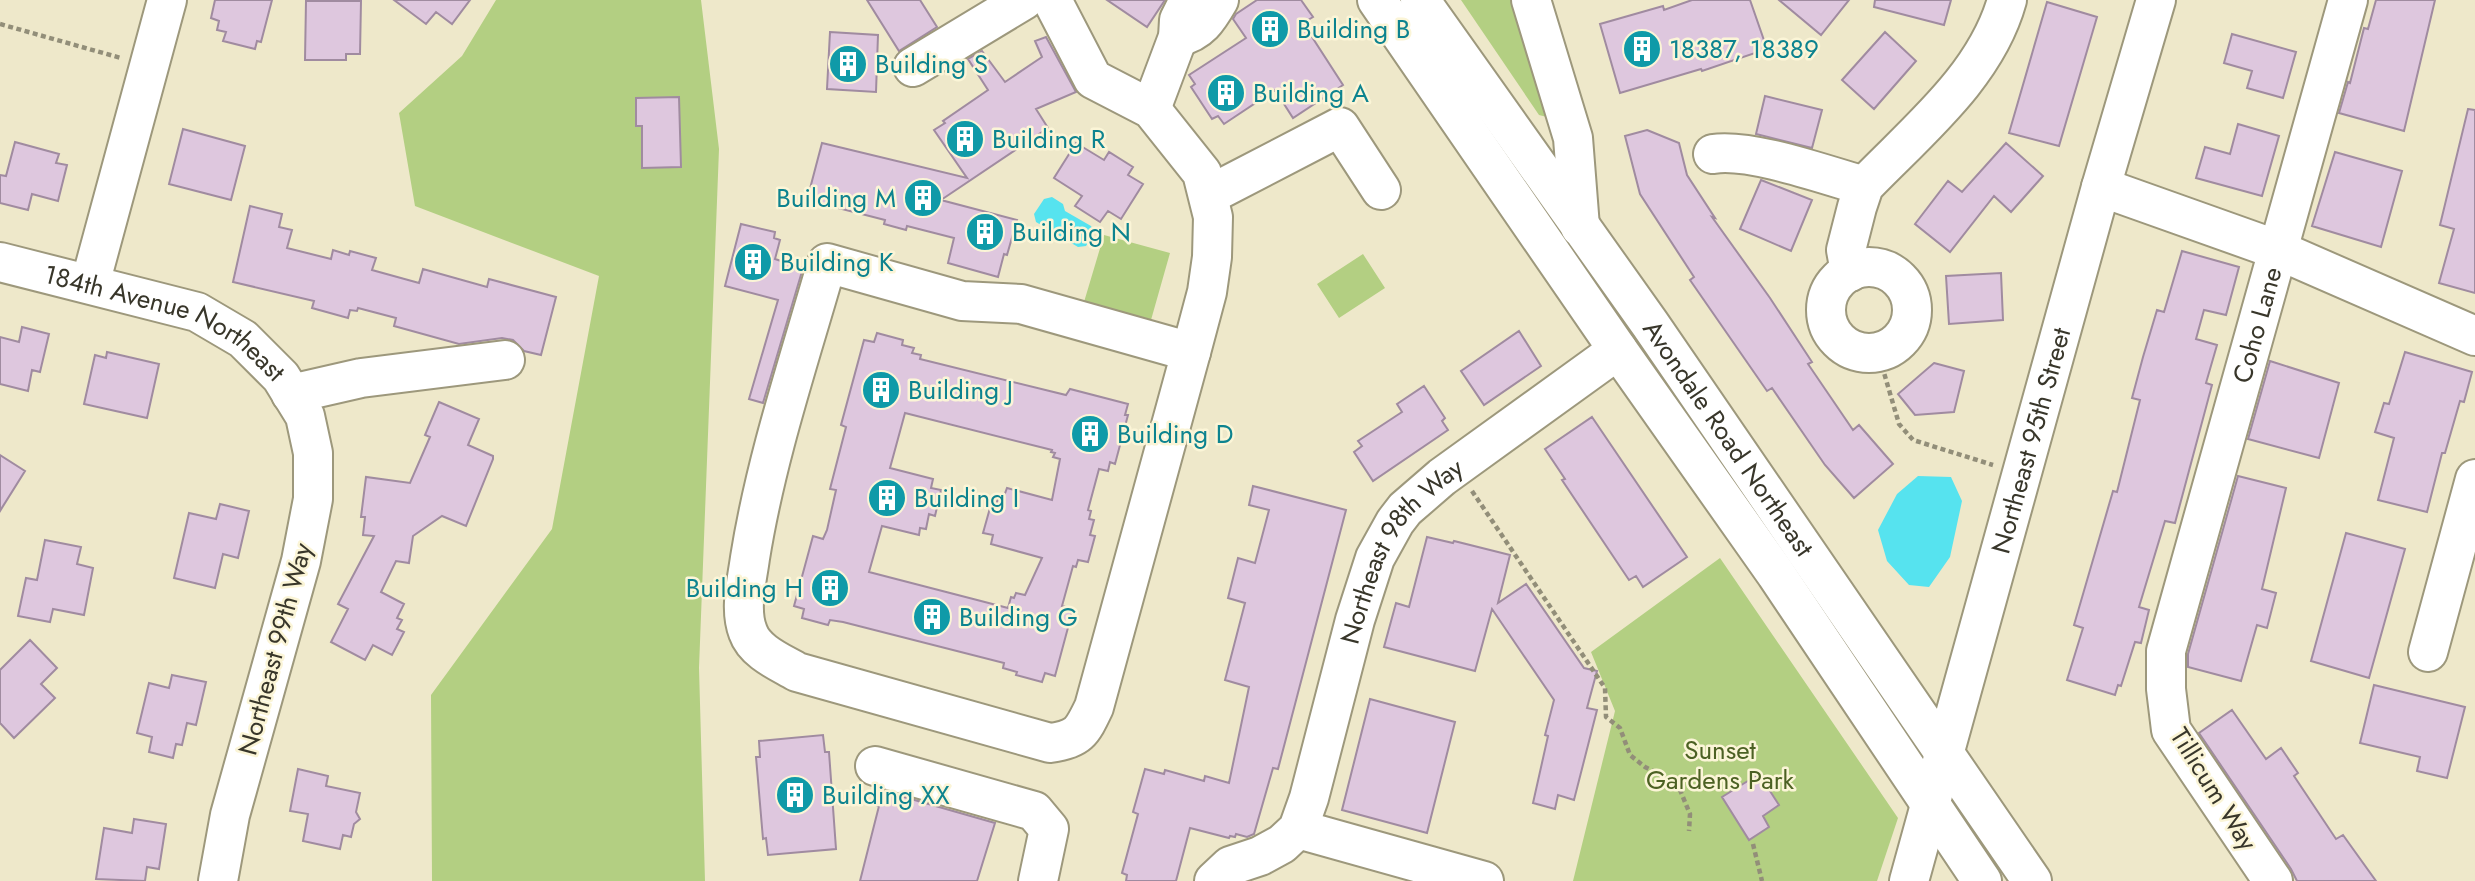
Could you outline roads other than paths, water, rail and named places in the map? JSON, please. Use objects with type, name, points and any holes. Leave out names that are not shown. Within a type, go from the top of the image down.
[{"type":"street","points":[[90,284],[167,0]]},
{"type":"street","points":[[913,67],[1024,0]]},
{"type":"street","points":[[1052,0],[1093,79],[1151,109],[1202,173],[1213,217],[1212,257],[1207,292],[1191,352],[1094,707],[1083,730],[1069,740],[1050,743],[797,672],[762,651],[748,633],[744,600],[757,516],[777,435],[827,264],[962,301],[1021,304],[1191,352]]},
{"type":"street","points":[[1151,109],[1178,37],[1179,20],[1189,0]]},
{"type":"street","points":[[1178,37],[1196,32],[1209,18],[1219,0]]},
{"type":"street","name":"Avondale Road Northeast","points":[[1377,0],[1761,552],[1982,881]]},
{"type":"street","name":"Avondale Road Northeast","points":[[1420,0],[1701,399],[2032,881]]},
{"type":"street","points":[[1531,0],[1573,138],[1580,227]]},
{"type":"street","points":[[1850,272],[1846,250],[1864,186],[1969,75],[1985,54],[2001,21],[2007,0]]},
{"type":"street","name":"Northeast 95th Street","points":[[1909,881],[2101,187],[2156,0]]},
{"type":"street","name":"Coho Lane","points":[[2166,651],[2348,0]]},
{"type":"street","points":[[1209,195],[1340,127],[1381,190]]},
{"type":"street","points":[[1713,154],[1728,152],[1749,155],[1864,186]]},
{"type":"street","points":[[2101,187],[2278,250],[2475,336]]},
{"type":"street","name":"184th Avenue Northeast","points":[[0,262],[197,313],[243,339],[281,377],[298,405]]},
{"type":"street","points":[[1618,350],[1628,346],[1636,349],[1673,388],[1701,399]]},
{"type":"street","name":"Northeast 98th Way","points":[[1298,829],[1309,798],[1355,620],[1375,558],[1395,522],[1405,509],[1442,477],[1618,350]]},
{"type":"street","points":[[298,405],[361,378],[505,360]]},
{"type":"street","name":"Northeast 99th Way","points":[[218,881],[230,816],[301,561],[313,499],[313,453],[298,405]]},
{"type":"street","points":[[2428,652],[2475,479]]},
{"type":"street","name":"Tillicum Way","points":[[2166,651],[2166,689],[2171,730],[2273,881]]},
{"type":"street","points":[[875,766],[1034,811],[1049,829],[1038,881]]},
{"type":"street","points":[[1214,881],[1230,866],[1260,856],[1282,844],[1298,829],[1402,870],[1484,881]]},
{"type":"water","points":[[1052,197],[1063,204],[1065,211],[1091,226],[1094,232],[1086,246],[1078,247],[1036,222],[1034,214],[1044,199]]},
{"type":"water","points":[[1918,476],[1951,477],[1962,501],[1950,557],[1929,587],[1909,585],[1887,561],[1878,530],[1897,494]]},
{"type":"place","name":"Building B","points":[[1270,29]]},
{"type":"place","name":"18387, 18389","points":[[1642,49]]},
{"type":"place","name":"Building S","points":[[848,64]]},
{"type":"place","name":"Building A","points":[[1226,93]]},
{"type":"place","name":"Building R","points":[[965,139]]},
{"type":"place","name":"Building M","points":[[923,198]]},
{"type":"place","name":"Building N","points":[[985,232]]},
{"type":"place","name":"Building K","points":[[753,262]]},
{"type":"place","name":"Building J","points":[[881,390]]},
{"type":"place","name":"Building D","points":[[1090,434]]},
{"type":"place","name":"Building I","points":[[887,498]]},
{"type":"place","name":"Building H","points":[[830,588]]},
{"type":"place","name":"Building G","points":[[932,617]]},
{"type":"place","name":"Building XX","points":[[795,795]]},
{"type":"park label","name":"Sunset Gardens Park","points":[[1720,765]]}]
